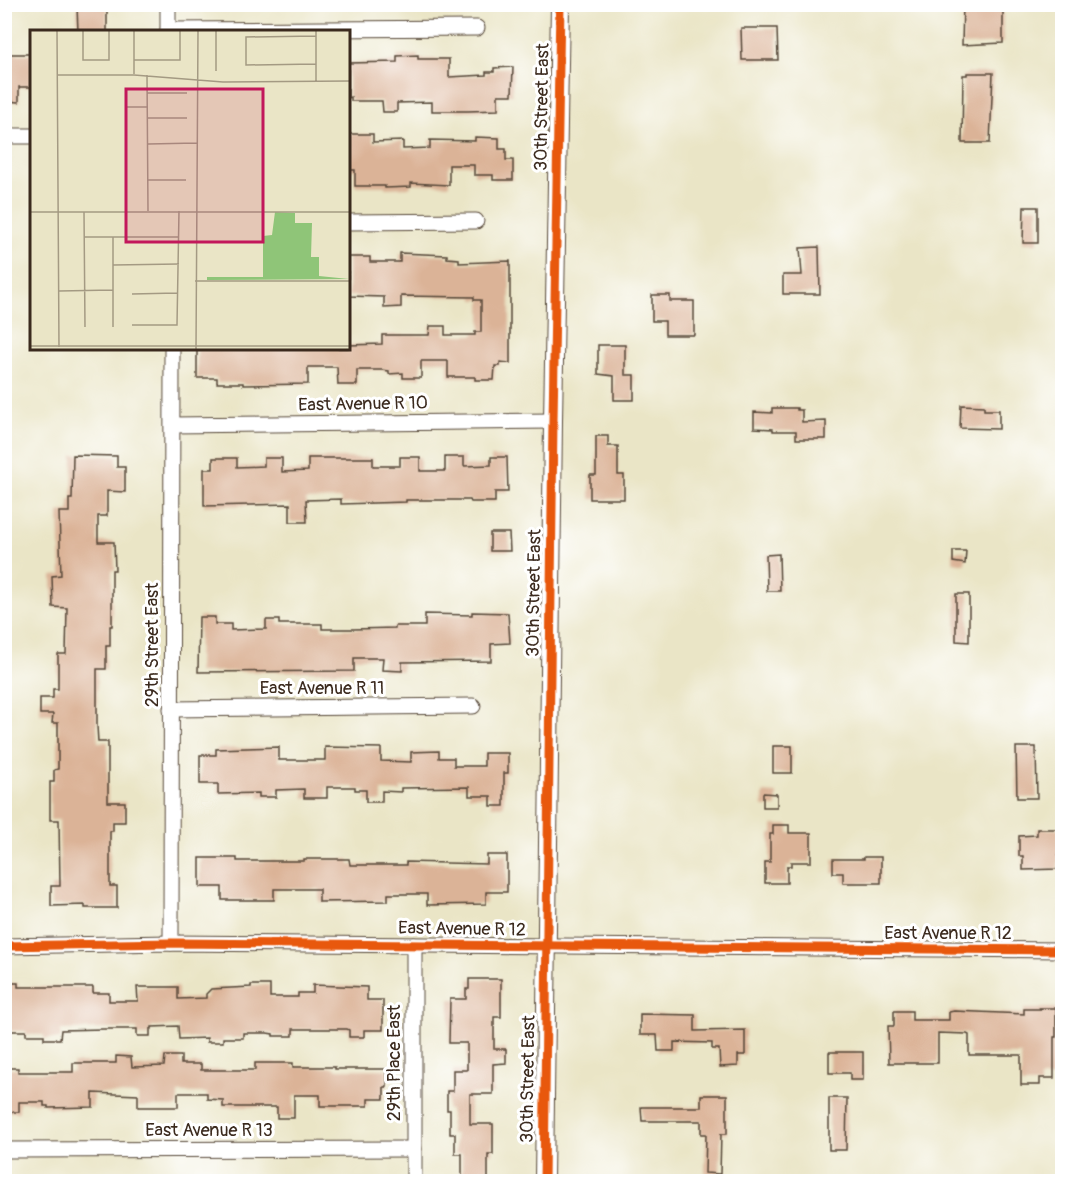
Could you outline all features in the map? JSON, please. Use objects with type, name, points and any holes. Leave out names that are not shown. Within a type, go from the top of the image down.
[{"type":"street","points":[[168,4],[168,30]]},
{"type":"street","name":"30th Street East","points":[[544,1182],[560,4]]},
{"type":"street","points":[[271,30],[477,28]]},
{"type":"street","points":[[4,136],[30,136]]},
{"type":"street","points":[[350,222],[476,222]]},
{"type":"street","name":"29th Street East","points":[[171,943],[172,350]]},
{"type":"street","name":"East Avenue R 10","points":[[173,425],[553,421]]},
{"type":"street","name":"East Avenue R 11","points":[[171,709],[473,706]]},
{"type":"street","name":"East Avenue R 12","points":[[4,946],[171,943],[1062,950]]},
{"type":"street","name":"29th Place East","points":[[414,945],[414,1182]]},
{"type":"street","name":"East Avenue R 13","points":[[4,1150],[414,1149]]},
{"type":"building","points":[[963,4],[1003,4],[1003,43],[962,45]]},
{"type":"building","points":[[77,6],[107,6],[107,30],[78,30]]},
{"type":"building","points":[[741,28],[777,28],[778,60],[742,60]]},
{"type":"building","points":[[4,54],[30,54],[30,87],[19,87],[19,102],[4,101]]},
{"type":"building","points":[[418,55],[418,59],[449,59],[449,77],[486,75],[486,72],[494,72],[494,68],[513,67],[512,95],[498,95],[498,110],[432,111],[432,102],[397,103],[397,112],[383,112],[382,101],[351,101],[350,63],[397,62],[397,56]]},
{"type":"building","points":[[993,73],[990,143],[962,143],[963,75]]},
{"type":"building","points":[[350,134],[373,134],[373,142],[403,141],[403,149],[430,148],[430,140],[475,141],[475,137],[499,138],[499,149],[506,149],[506,160],[513,160],[513,180],[493,180],[493,175],[474,175],[474,165],[449,165],[449,185],[411,183],[411,187],[385,188],[385,186],[355,186],[355,170],[350,170]]},
{"type":"building","points":[[1024,207],[1038,207],[1038,243],[1023,243]]},
{"type":"building","points":[[819,247],[820,294],[783,294],[783,275],[802,275],[800,248]]},
{"type":"building","points":[[400,253],[447,255],[447,258],[459,259],[459,263],[510,261],[510,363],[500,362],[500,366],[495,366],[494,380],[448,377],[448,361],[421,361],[421,378],[403,378],[403,373],[389,374],[389,371],[382,370],[357,370],[357,385],[338,385],[337,367],[308,367],[308,384],[243,385],[243,383],[217,383],[217,378],[197,378],[197,350],[350,350],[350,345],[382,344],[382,335],[429,335],[430,326],[445,326],[445,335],[475,335],[475,332],[481,332],[481,300],[474,300],[474,297],[401,296],[401,307],[384,308],[384,297],[350,296],[350,257],[370,257],[370,262],[400,262]]},
{"type":"building","points":[[652,295],[670,295],[670,301],[694,301],[694,335],[665,335],[665,321],[652,321]]},
{"type":"building","points":[[598,345],[625,345],[625,375],[634,375],[634,400],[614,400],[614,376],[598,374]]},
{"type":"building","points":[[961,405],[984,406],[984,410],[999,410],[999,429],[960,428]]},
{"type":"building","points":[[772,408],[802,410],[802,422],[826,421],[826,439],[796,439],[796,431],[754,428],[754,412],[772,413]]},
{"type":"building","points":[[596,436],[608,436],[608,446],[618,446],[618,475],[624,475],[624,499],[590,499],[590,475],[596,475]]},
{"type":"building","points":[[73,455],[117,456],[117,467],[125,467],[125,492],[107,491],[107,516],[98,516],[98,542],[114,542],[112,626],[110,626],[110,646],[106,646],[106,669],[97,669],[97,726],[98,742],[108,742],[108,802],[125,802],[125,822],[113,822],[113,831],[110,831],[110,886],[117,886],[117,908],[85,908],[85,905],[51,906],[51,886],[60,886],[59,820],[50,820],[50,782],[54,782],[54,770],[58,769],[58,723],[52,723],[53,714],[40,714],[40,698],[53,698],[53,689],[58,689],[58,654],[66,654],[67,608],[53,607],[52,576],[61,575],[59,512],[69,512],[69,499],[72,499]]},
{"type":"building","points":[[400,457],[420,457],[420,471],[445,471],[445,457],[464,457],[464,466],[491,465],[491,457],[507,457],[508,492],[495,492],[495,502],[406,500],[406,502],[341,504],[341,499],[306,500],[307,522],[290,522],[290,504],[204,506],[204,469],[213,469],[213,458],[237,458],[237,467],[264,466],[264,458],[282,458],[282,472],[308,471],[308,458],[373,458],[373,466],[400,466]]},
{"type":"building","points":[[490,533],[509,533],[510,551],[490,551]]},
{"type":"building","points":[[953,551],[966,551],[965,564],[953,562]]},
{"type":"building","points":[[779,554],[780,591],[767,591],[766,555]]},
{"type":"building","points":[[956,594],[969,594],[969,642],[956,641]]},
{"type":"building","points":[[472,612],[508,613],[510,643],[491,644],[491,661],[402,662],[402,671],[382,670],[383,658],[354,658],[354,671],[198,672],[199,617],[215,617],[215,624],[231,624],[231,630],[266,629],[266,620],[279,620],[279,624],[322,624],[322,629],[353,629],[425,626],[425,614],[472,615]]},
{"type":"building","points":[[773,746],[792,746],[792,773],[773,773]]},
{"type":"building","points":[[279,747],[279,760],[325,760],[325,747],[381,748],[381,761],[411,762],[411,752],[439,751],[439,758],[454,758],[454,766],[484,766],[484,753],[508,753],[508,773],[504,773],[504,806],[491,806],[491,796],[469,796],[469,787],[401,788],[401,792],[382,791],[382,802],[366,802],[366,790],[355,790],[355,787],[327,787],[327,798],[304,798],[304,789],[276,790],[276,797],[259,797],[259,793],[218,794],[218,784],[200,784],[200,755],[216,755],[216,749]]},
{"type":"building","points":[[1016,747],[1036,747],[1037,798],[1017,798]]},
{"type":"building","points":[[763,793],[777,794],[777,807],[763,807]]},
{"type":"building","points":[[773,825],[789,825],[789,833],[811,833],[811,862],[791,862],[791,866],[787,866],[787,883],[765,883],[765,862],[770,862],[770,834],[773,834]]},
{"type":"building","points":[[1037,829],[1059,829],[1058,869],[1023,870],[1023,856],[1019,856],[1019,836],[1037,835]]},
{"type":"building","points":[[487,855],[507,855],[507,892],[486,892],[486,904],[427,905],[427,894],[388,894],[388,901],[319,902],[319,889],[274,889],[274,900],[222,900],[222,887],[200,887],[200,858],[237,858],[237,861],[349,859],[350,865],[406,865],[406,862],[487,864]]},
{"type":"building","points":[[864,857],[881,857],[881,883],[843,883],[843,873],[833,873],[833,859],[864,859]]},
{"type":"building","points":[[469,979],[501,979],[501,1017],[494,1017],[494,1049],[506,1049],[506,1063],[493,1064],[493,1094],[470,1094],[470,1124],[493,1124],[493,1154],[488,1154],[488,1182],[462,1182],[462,1154],[455,1154],[455,1134],[450,1134],[450,1110],[447,1110],[447,1091],[453,1091],[453,1070],[467,1070],[467,1043],[449,1043],[450,999],[466,999]]},
{"type":"building","points":[[4,983],[18,983],[18,987],[93,987],[93,993],[109,993],[109,1001],[138,1001],[137,987],[178,987],[178,999],[206,998],[206,994],[211,989],[251,987],[251,985],[270,985],[270,997],[298,997],[298,993],[313,993],[313,985],[367,987],[367,1000],[383,1000],[383,1030],[364,1030],[364,1037],[349,1037],[347,1029],[293,1029],[293,1036],[243,1033],[243,1038],[223,1038],[223,1042],[207,1042],[207,1038],[179,1039],[178,1026],[152,1027],[150,1036],[137,1036],[137,1029],[61,1030],[60,1039],[44,1039],[44,1035],[26,1035],[26,1031],[4,1031]]},
{"type":"building","points":[[1056,1008],[1056,1037],[1054,1037],[1054,1078],[1040,1078],[1040,1085],[1021,1085],[1021,1055],[969,1055],[969,1035],[967,1034],[938,1033],[938,1063],[889,1063],[888,1026],[894,1026],[894,1011],[912,1011],[912,1020],[949,1020],[949,1012],[954,1011],[1024,1014],[1024,1009]]},
{"type":"building","points":[[640,1014],[695,1015],[695,1031],[745,1030],[745,1055],[738,1055],[738,1066],[720,1067],[719,1049],[712,1049],[712,1043],[674,1042],[674,1051],[658,1051],[657,1035],[640,1035]]},
{"type":"building","points":[[829,1052],[863,1052],[863,1080],[850,1080],[850,1073],[829,1073]]},
{"type":"building","points":[[116,1056],[131,1057],[132,1067],[164,1066],[165,1056],[181,1056],[181,1064],[201,1064],[201,1070],[255,1070],[255,1063],[293,1063],[293,1067],[335,1067],[335,1069],[387,1069],[387,1087],[384,1087],[384,1099],[368,1099],[368,1106],[320,1106],[320,1095],[294,1095],[294,1118],[277,1118],[277,1107],[223,1107],[223,1100],[207,1099],[207,1093],[178,1093],[178,1107],[138,1107],[138,1095],[93,1093],[93,1107],[48,1108],[44,1106],[44,1102],[19,1102],[19,1112],[4,1112],[4,1068],[18,1068],[18,1072],[73,1072],[73,1063],[116,1063]]},
{"type":"building","points":[[701,1095],[727,1095],[727,1134],[721,1134],[720,1174],[705,1173],[706,1134],[701,1134],[701,1121],[642,1121],[641,1107],[701,1107]]},
{"type":"building","points":[[829,1098],[847,1098],[846,1150],[829,1150]]},
{"type":"cycle path","points":[[544,1182],[560,4]]},
{"type":"cycle path","points":[[4,946],[171,943],[1062,950]]}]
